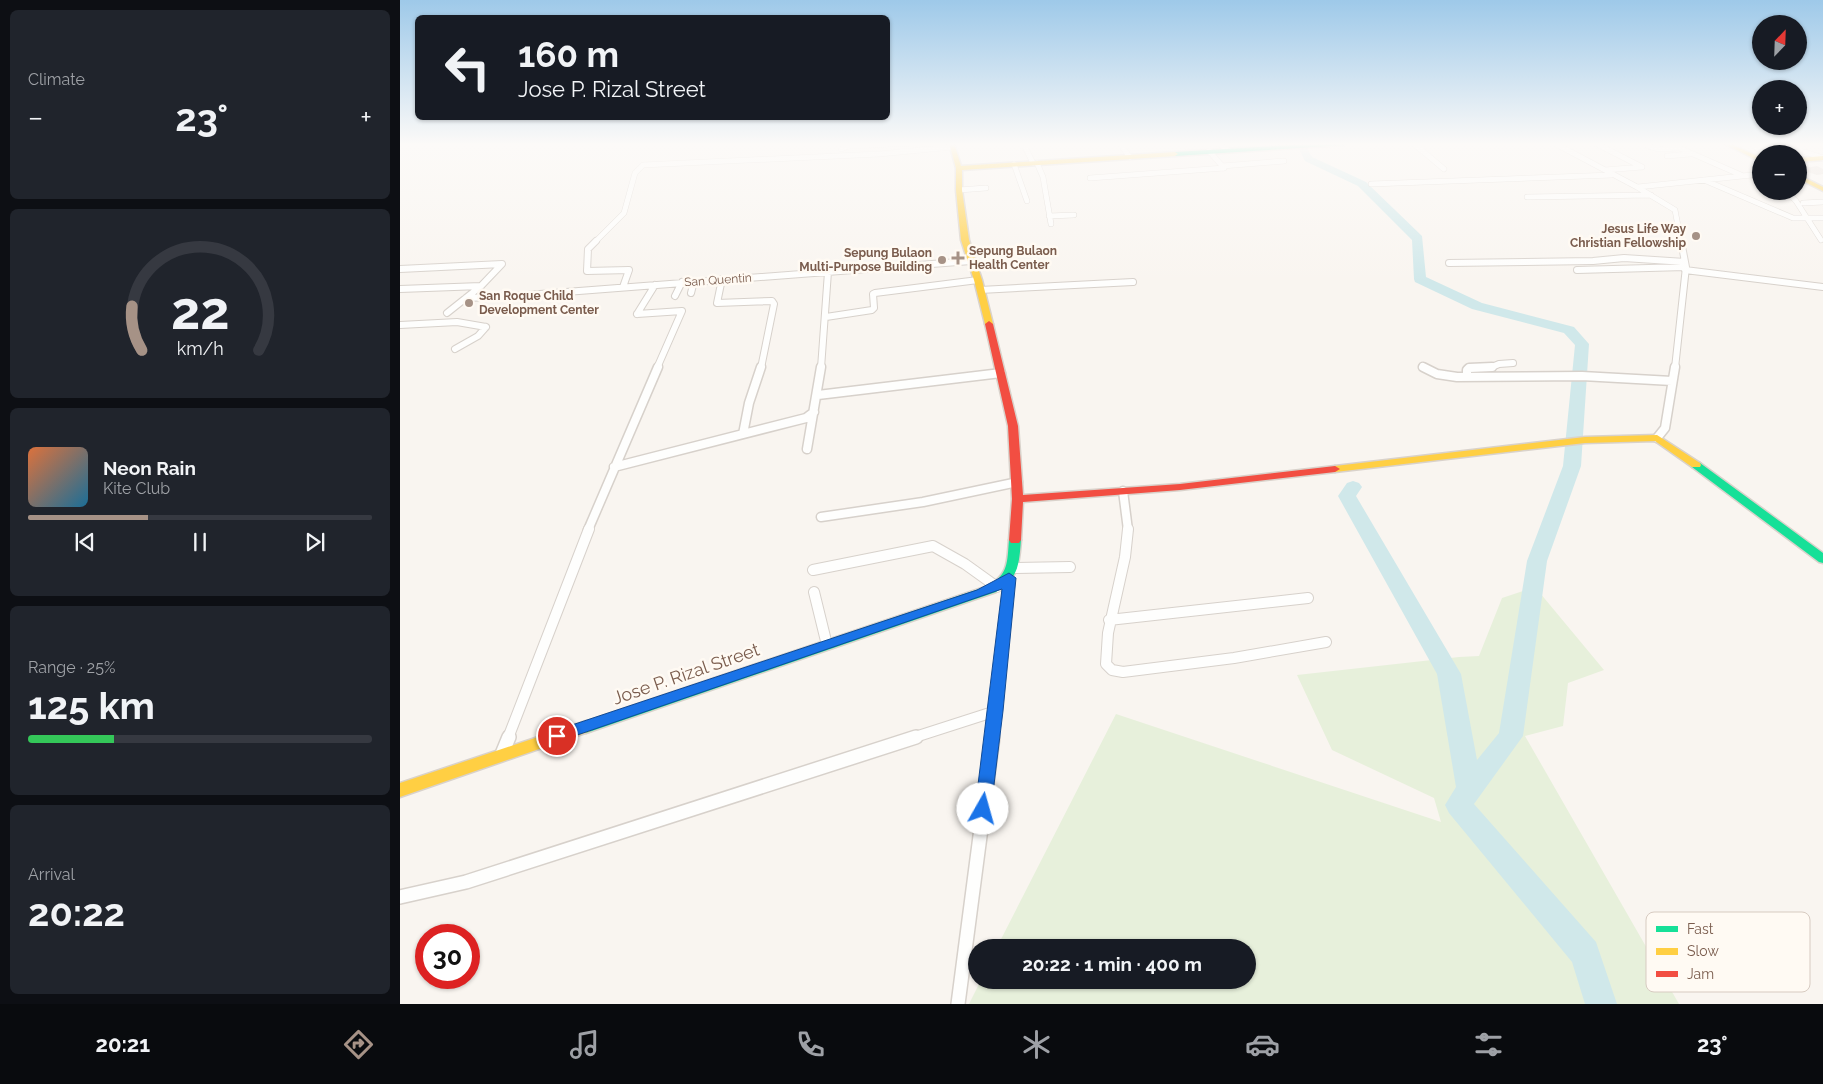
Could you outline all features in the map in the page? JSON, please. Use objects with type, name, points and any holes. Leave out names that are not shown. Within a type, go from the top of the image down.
[{"type":"street","points":[[623,287],[629,270],[587,271],[588,249],[624,213],[630,190]]},
{"type":"street","points":[[958,1004],[996,711],[1018,499],[1013,426],[979,285],[965,239],[959,190]]},
{"type":"street","points":[[1026,190],[1028,201]]},
{"type":"street","points":[[1046,190],[1051,224]]},
{"type":"street","points":[[1642,190],[1674,210],[1685,266],[1679,338],[1665,428],[1657,438]]},
{"type":"street","points":[[1727,190],[1793,218],[1823,218]]},
{"type":"street","points":[[1527,197],[1651,195]]},
{"type":"street","points":[[1793,200],[1821,240]]},
{"type":"street","points":[[1803,203],[1823,202]]},
{"type":"street","points":[[1049,216],[1074,215]]},
{"type":"street","points":[[1449,263],[1593,261],[1624,258],[1823,287]]},
{"type":"street","name":"San Quentin","points":[[466,298],[524,296],[694,281],[971,261]]},
{"type":"street","points":[[400,269],[502,264],[481,286],[447,313]]},
{"type":"street","points":[[1577,270],[1685,266]]},
{"type":"street","points":[[807,449],[818,396],[826,317],[828,272]]},
{"type":"street","points":[[722,279],[717,303],[772,301],[774,304],[761,369],[749,403],[743,434]]},
{"type":"street","points":[[691,293],[694,281]]},
{"type":"street","points":[[675,296],[682,282]]},
{"type":"street","points":[[826,317],[872,310],[874,308],[873,294],[875,293],[979,285],[1133,282]]},
{"type":"street","points":[[502,754],[599,502],[682,311],[637,314],[655,285]]},
{"type":"street","points":[[400,288],[481,286]]},
{"type":"street","points":[[400,325],[456,322],[486,327],[478,336],[455,349]]},
{"type":"street","points":[[1467,377],[1467,370],[1469,368],[1492,368],[1499,364],[1513,363]]},
{"type":"street","points":[[1423,367],[1438,374],[1467,377],[1580,376],[1672,381]]},
{"type":"street","points":[[818,396],[1001,373]]},
{"type":"street","points":[[614,467],[806,418],[814,412]]},
{"type":"street","points":[[1018,499],[1180,487],[1585,440],[1657,438],[1823,559]]},
{"type":"street","points":[[821,518],[955,496],[1018,482]]},
{"type":"street","points":[[1123,491],[1128,540],[1105,643],[1106,664],[1112,670],[1123,672],[1234,658],[1326,642]]},
{"type":"street","points":[[812,570],[934,546],[965,564],[997,587]]},
{"type":"street","points":[[1011,573],[1070,567]]},
{"type":"street","name":"Jose P. Rizal Street","points":[[400,790],[997,587],[1011,573]]},
{"type":"street","points":[[814,592],[827,645]]},
{"type":"street","points":[[1109,620],[1308,598]]},
{"type":"street","points":[[400,897],[466,882],[996,711]]},
{"type":"green space","points":[[1535,587],[1604,670],[1568,683],[1563,726],[1525,736],[1646,947],[1646,992],[1672,992],[1679,1004],[969,1004],[976,989],[1256,989],[1256,939],[1001,939],[1116,714],[1441,822],[1434,798],[1332,750],[1297,675],[1479,656],[1502,598]]},
{"type":"waterway","points":[[1368,190],[1418,239],[1420,279],[1477,306],[1569,330],[1582,344],[1572,466],[1537,561],[1511,736],[1458,805],[1585,953],[1601,1004]]},
{"type":"waterway","points":[[1353,487],[1347,496],[1449,674],[1470,789]]},
{"type":"traffic: fast","points":[[1696,465],[1823,559]]},
{"type":"traffic: fast","points":[[586,727],[992,589],[1005,580],[1012,569],[1015,540]]},
{"type":"traffic: slow","points":[[959,190],[965,240],[978,280],[989,324]]},
{"type":"traffic: slow","points":[[1335,469],[1585,440],[1657,438],[1696,465]]},
{"type":"traffic: slow","points":[[400,790],[586,727]]},
{"type":"traffic: jam","points":[[989,324],[1013,426],[1018,499],[1015,540]]},
{"type":"traffic: jam","points":[[1018,499],[1180,487],[1335,469]]},
{"type":"place","name":"Jesus Life Way Christian Fellowship","points":[[1696,236]]},
{"type":"place","name":"Sepung Bulaon Health Center","points":[[958,258]]},
{"type":"place","name":"Sepung Bulaon Multi-Purpose Building","points":[[942,260]]},
{"type":"place","name":"San Roque Child Development Center","points":[[469,303]]},
{"type":"route","points":[[557,736],[982,593],[997,587],[1009,578],[996,711],[983,809]]}]
